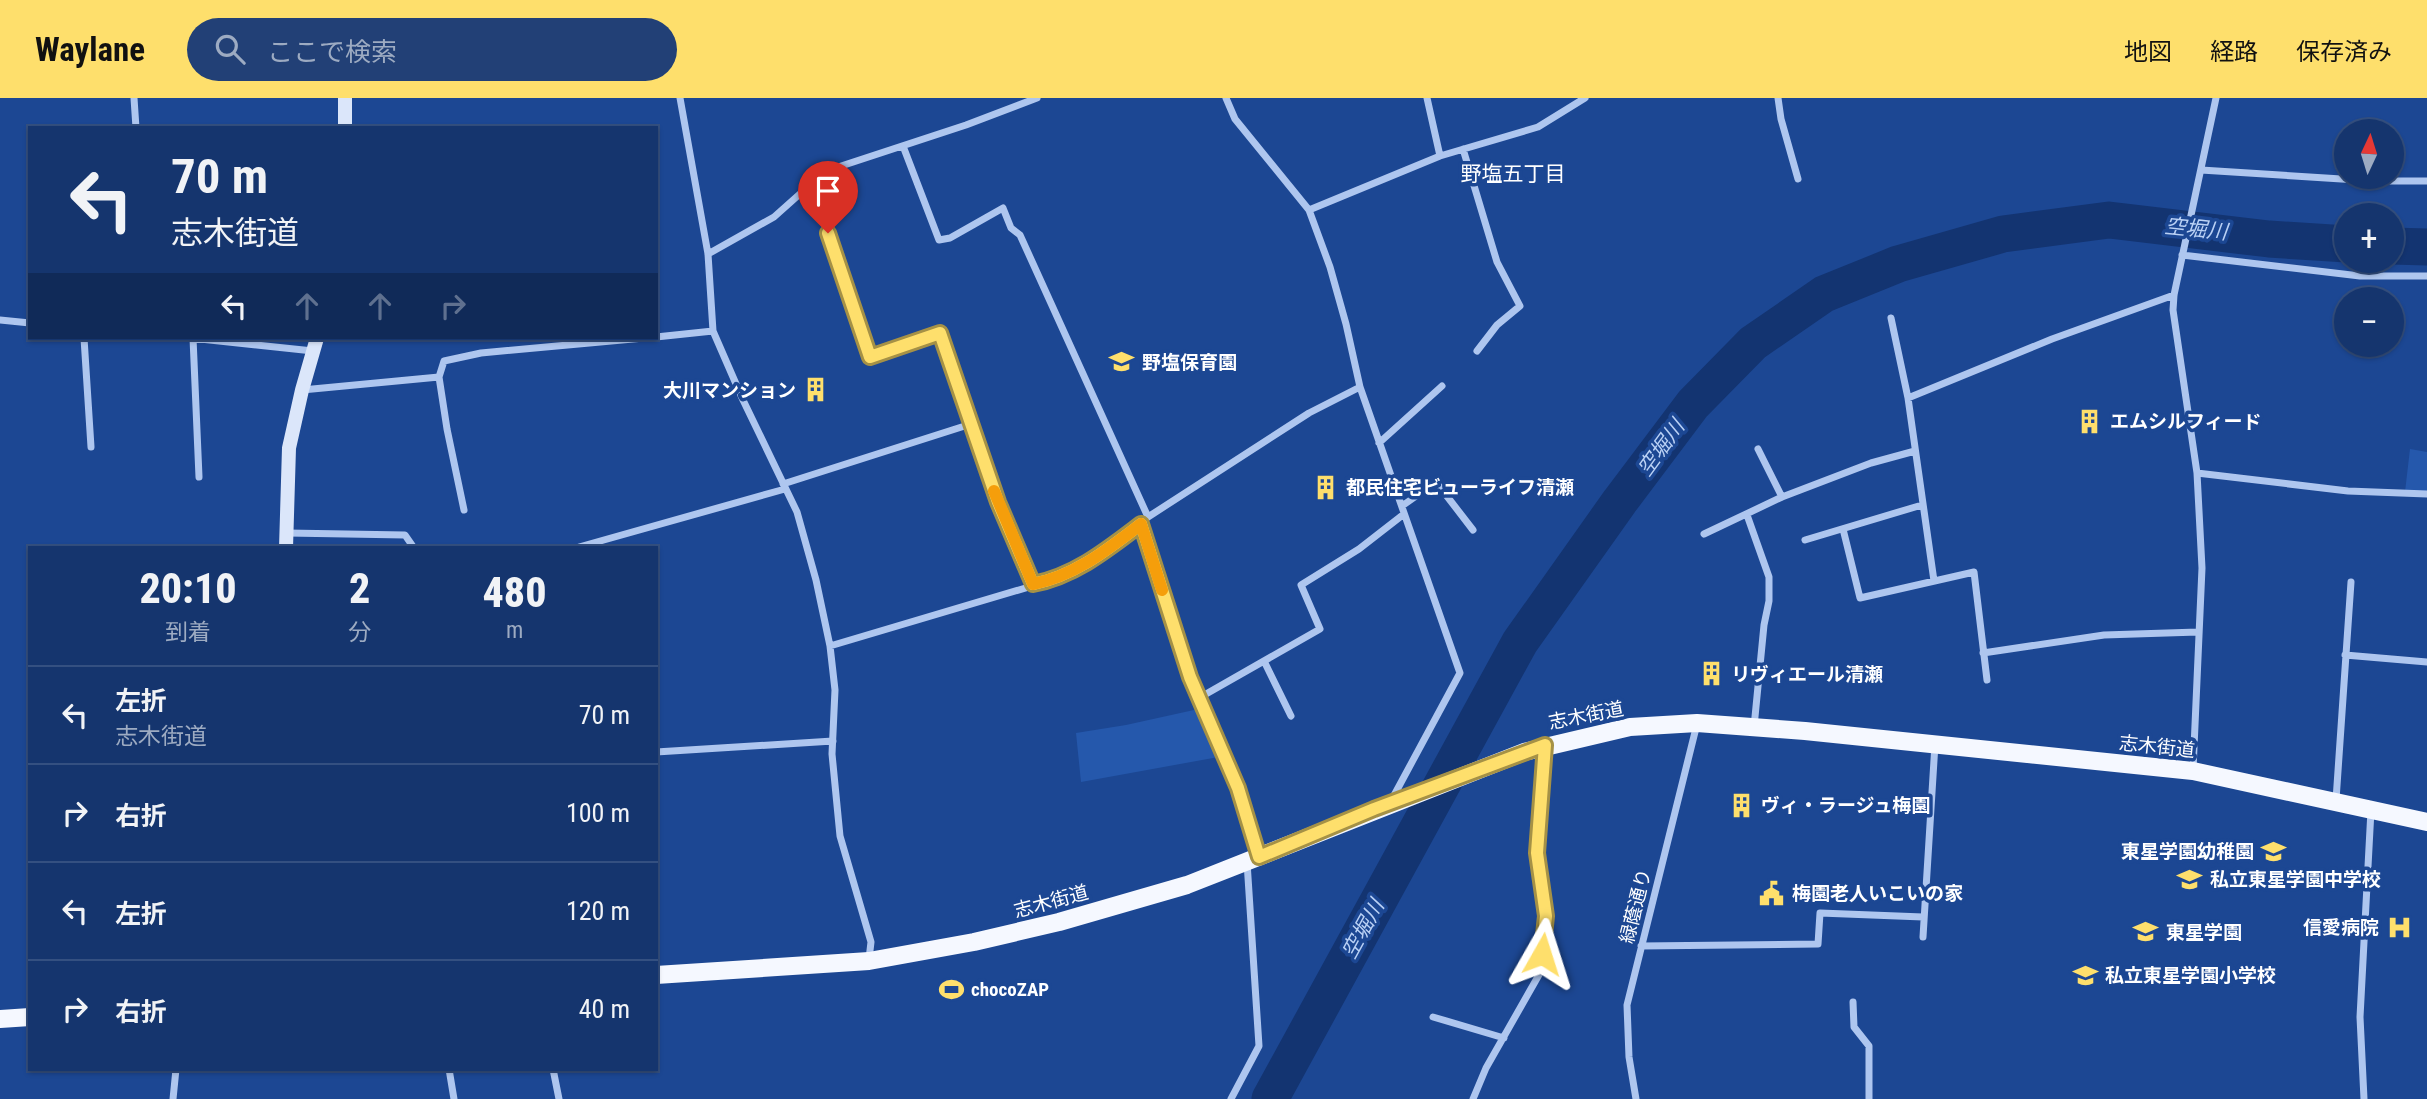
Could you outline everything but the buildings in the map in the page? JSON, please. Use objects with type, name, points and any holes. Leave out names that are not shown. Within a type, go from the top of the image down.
[{"type":"main road","points":[[345,98],[345,126]]},
{"type":"main road","points":[[286,541],[289,448],[315,344]]},
{"type":"main road","name":"志木街道","points":[[658,975],[869,961],[974,942],[1059,922],[1186,885],[1514,755],[1545,745],[1630,727],[1698,723],[1754,727],[2193,771],[2427,822]]},
{"type":"main road","points":[[0,1019],[28,1017]]},
{"type":"street","points":[[134,98],[136,126]]},
{"type":"street","points":[[680,98],[708,254],[713,331],[797,512],[830,646],[835,690],[833,741],[841,836],[871,942],[869,961]]},
{"type":"street","points":[[708,254],[774,217],[832,169],[1037,98]]},
{"type":"street","points":[[1226,98],[1236,119],[1309,210],[1330,267],[1360,387],[1460,673],[1396,800]]},
{"type":"street","points":[[1427,98],[1440,156]]},
{"type":"street","points":[[1309,210],[1440,156],[1538,127],[1585,98]]},
{"type":"street","points":[[1778,98],[1798,179]]},
{"type":"street","points":[[2193,771],[2202,568],[2197,473],[2173,310],[2182,255],[2216,98]]},
{"type":"street","points":[[903,146],[939,240],[950,237],[1003,208],[1012,228],[1020,235],[1148,517]]},
{"type":"street","points":[[1463,149],[1497,262],[1520,306],[1497,325],[1476,351]]},
{"type":"street","points":[[2201,170],[2373,181],[2427,181]]},
{"type":"street","points":[[811,184],[870,357],[940,333],[998,502],[1033,584]]},
{"type":"street","points":[[2182,255],[2360,276],[2427,276]]},
{"type":"street","points":[[1908,398],[2052,339],[2174,295]]},
{"type":"street","points":[[1891,318],[1908,398],[1934,581]]},
{"type":"street","points":[[0,320],[28,323]]},
{"type":"street","points":[[658,337],[713,331]]},
{"type":"street","points":[[84,340],[91,447]]},
{"type":"street","points":[[192,340],[199,477]]},
{"type":"street","points":[[233,340],[315,344]]},
{"type":"street","points":[[464,509],[439,377],[444,361],[481,352],[621,340]]},
{"type":"street","points":[[302,390],[439,377]]},
{"type":"street","points":[[1379,443],[1442,386]]},
{"type":"street","points":[[830,646],[1049,581],[1096,558],[1148,517],[1309,413],[1360,387]]},
{"type":"street","points":[[582,546],[784,487],[971,425]]},
{"type":"street","points":[[1758,449],[1782,497]]},
{"type":"street","points":[[1704,534],[1782,497],[1871,463],[1915,451]]},
{"type":"street","points":[[2197,473],[2348,491],[2427,494]]},
{"type":"street","points":[[1199,698],[1320,629],[1301,585],[1359,549],[1436,482],[1473,530]]},
{"type":"street","points":[[1805,540],[1922,505]]},
{"type":"street","points":[[1747,515],[1769,577],[1769,601],[1764,625],[1754,727]]},
{"type":"street","points":[[1141,524],[1190,677],[1238,788],[1253,859],[1259,1046],[1231,1099]]},
{"type":"street","points":[[1843,529],[1860,598],[1974,572],[1987,680]]},
{"type":"street","points":[[286,541],[405,535],[413,546]]},
{"type":"street","points":[[2336,801],[2351,582]]},
{"type":"street","points":[[1983,653],[2104,635],[2198,632]]},
{"type":"street","points":[[2346,655],[2427,662]]},
{"type":"street","points":[[1264,661],[1291,716]]},
{"type":"street","name":"緑蔭通り","points":[[1636,1099],[1629,1057],[1627,1005],[1698,723]]},
{"type":"street","points":[[658,752],[833,741]]},
{"type":"street","points":[[1923,937],[1935,744]]},
{"type":"street","points":[[1473,1099],[1486,1068],[1540,973],[1546,916],[1537,853],[1545,745]]},
{"type":"street","points":[[2364,1099],[2360,1017],[2371,809]]},
{"type":"street","points":[[1641,946],[1818,944],[1820,913],[1923,917]]},
{"type":"street","points":[[1853,1002],[1854,1027],[1869,1046],[1869,1099]]},
{"type":"street","points":[[1433,1017],[1504,1038]]},
{"type":"street","points":[[173,1099],[176,1071]]},
{"type":"street","points":[[449,1071],[454,1099]]},
{"type":"street","points":[[553,1071],[559,1099]]},
{"type":"shaded area","points":[[2410,449],[2427,452],[2427,494],[2405,492]]},
{"type":"shaded area","points":[[1203,708],[1224,756],[1081,782],[1076,733]]},
{"type":"waterway","name":"空堀川","points":[[1270,1099],[1520,642],[1693,404],[1753,343],[1824,294],[1898,264],[2003,234],[2109,220],[2269,239],[2334,243]]},
{"type":"waterway","name":"空堀川","points":[[2404,246],[2427,247]]},
{"type":"slow traffic","points":[[994,491],[1033,584],[1049,581],[1096,558],[1141,524],[1162,590]]},
{"type":"place","name":"野塩保育園","points":[[1122,362]]},
{"type":"place","name":"大川マンション","points":[[816,390]]},
{"type":"place","name":"エムシルフィード","points":[[2090,421]]},
{"type":"place","name":"都民住宅ビューライフ清瀬","points":[[1326,487]]},
{"type":"place","name":"リヴィエール清瀬","points":[[1711,674]]},
{"type":"place","name":"ヴィ・ラージュ梅園","points":[[1741,805]]},
{"type":"place","name":"東星学園幼稚園","points":[[2274,851]]},
{"type":"place","name":"私立東星学園中学校","points":[[2190,879]]},
{"type":"place","name":"梅園老人いこいの家","points":[[1772,893]]},
{"type":"place","name":"信愛病院","points":[[2399,927]]},
{"type":"place","name":"東星学園","points":[[2146,932]]},
{"type":"place","name":"私立東星学園小学校","points":[[2085,975]]},
{"type":"place","name":"chocoZAP","points":[[951,989]]},
{"type":"district","name":"野塩五丁目","points":[[1513,174]]},
{"type":"route","points":[[828,233],[870,357],[940,333],[998,502],[1033,584],[1049,581],[1096,558],[1141,524],[1190,677],[1238,788],[1259,857],[1374,809],[1545,745],[1537,853],[1546,916],[1542,954]]}]
